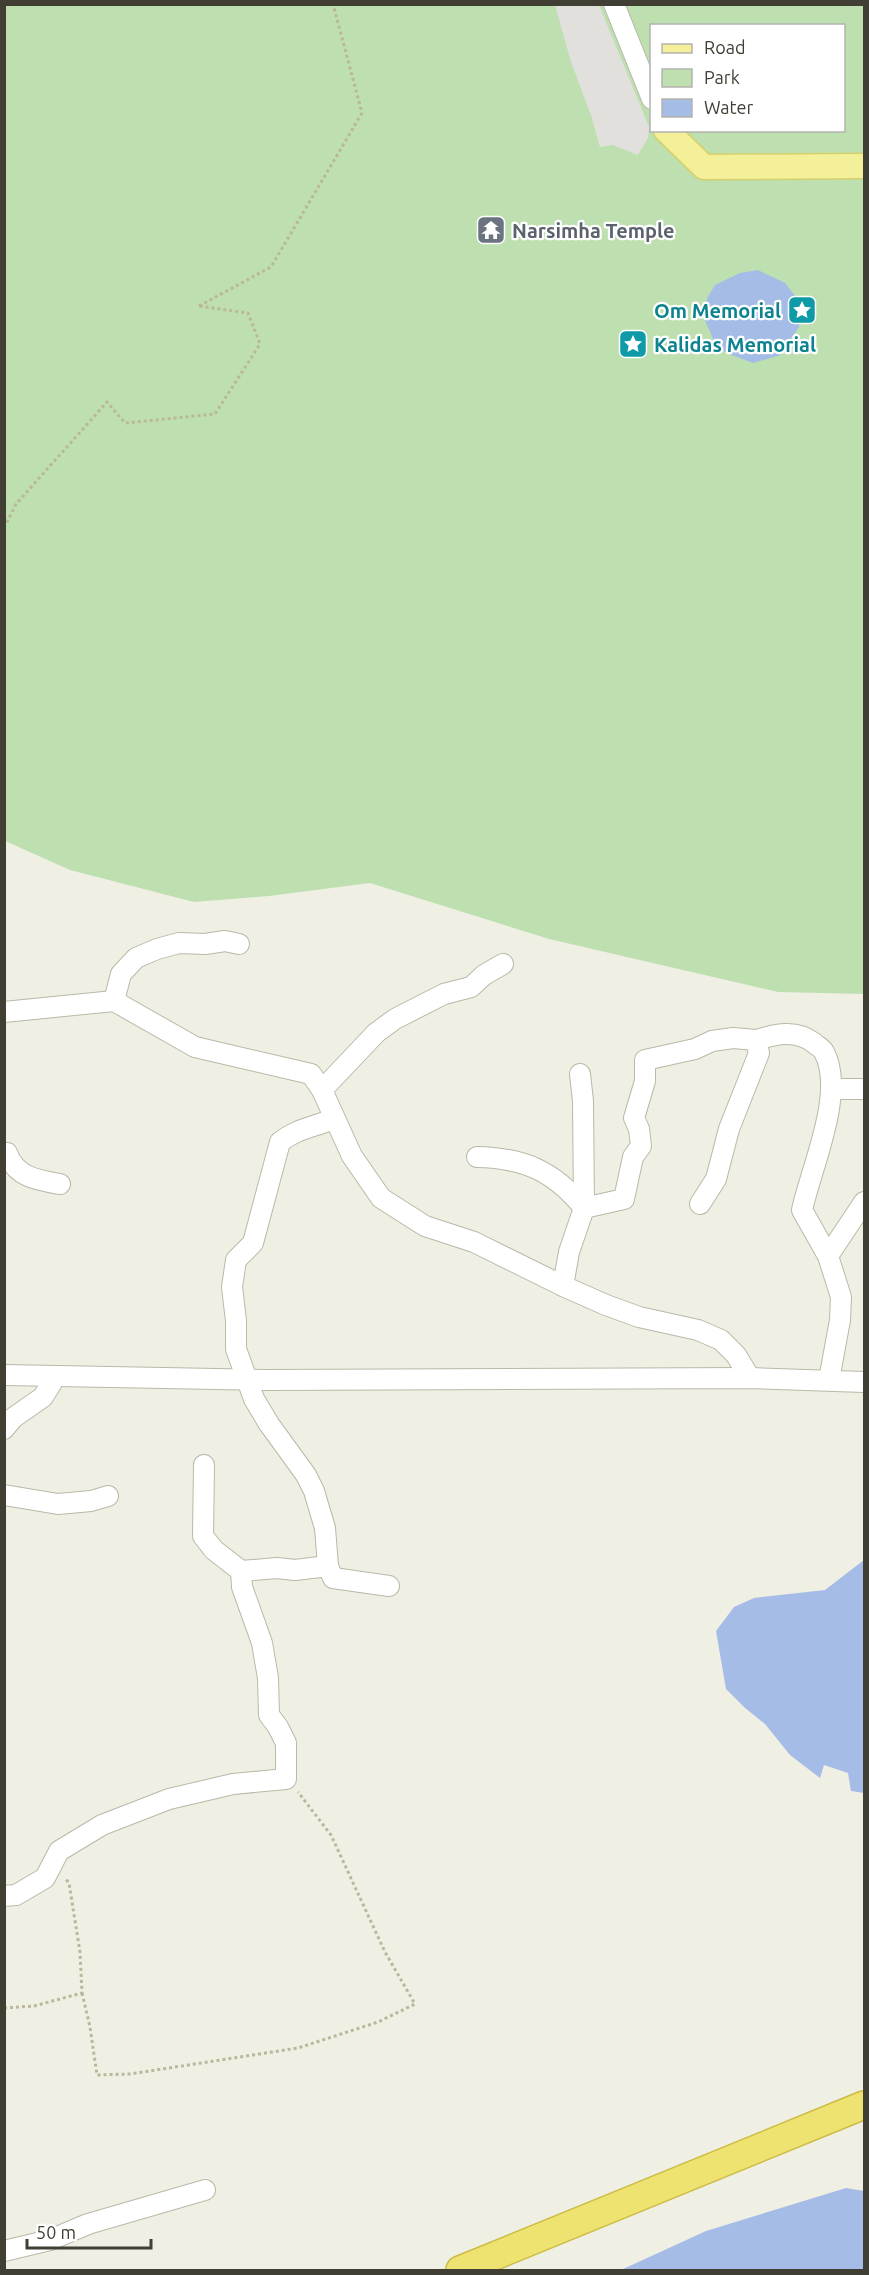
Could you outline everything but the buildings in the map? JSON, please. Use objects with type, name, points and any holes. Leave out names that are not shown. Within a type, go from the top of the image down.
[{"type":"highway","points":[[460,2271],[864,2105]]},
{"type":"main road","points":[[668,132],[704,167],[864,166]]},
{"type":"street","points":[[614,4],[650,96]]},
{"type":"street","points":[[114,1001],[121,974],[136,958],[179,943],[204,944],[225,941],[239,944]]},
{"type":"street","points":[[322,1090],[376,1033],[394,1019],[444,994],[471,987],[484,975],[503,964]]},
{"type":"street","points":[[4,1012],[114,1001],[195,1047],[311,1074],[322,1090],[333,1119],[352,1156],[381,1198],[425,1226],[474,1242],[563,1286],[639,1317],[698,1330],[721,1340],[736,1355],[750,1378]]},
{"type":"street","points":[[584,1208],[624,1199],[633,1157],[641,1146],[639,1129],[634,1118],[645,1081],[645,1060],[695,1049],[712,1041],[733,1038],[756,1040],[777,1034],[791,1034],[809,1039],[824,1051],[831,1089],[826,1124],[802,1210],[828,1256],[841,1297],[840,1320],[830,1380]]},
{"type":"street","points":[[700,1204],[716,1179],[729,1130],[759,1053],[756,1040]]},
{"type":"street","points":[[563,1286],[569,1252],[584,1208],[583,1101],[580,1074]]},
{"type":"street","points":[[831,1089],[864,1089]]},
{"type":"street","points":[[333,1119],[292,1133],[280,1142],[253,1243],[236,1260],[232,1287],[236,1348],[254,1399],[269,1424],[306,1474],[314,1491],[325,1528],[328,1566],[333,1578],[389,1586]]},
{"type":"street","points":[[4,1153],[12,1166],[33,1180],[60,1184]]},
{"type":"street","points":[[477,1157],[507,1158],[530,1165],[570,1191],[584,1208]]},
{"type":"street","points":[[828,1256],[864,1202]]},
{"type":"street","points":[[4,1375],[247,1380],[750,1378],[864,1382]]},
{"type":"street","points":[[4,1429],[13,1418],[43,1397],[56,1376]]},
{"type":"street","points":[[204,1466],[203,1536],[214,1550],[241,1571],[277,1568],[302,1570],[328,1566]]},
{"type":"street","points":[[4,1495],[58,1504],[91,1501],[108,1496]]},
{"type":"street","points":[[4,1896],[16,1895],[45,1878],[60,1851],[102,1825],[169,1799],[233,1784],[286,1779],[286,1743],[269,1715],[268,1678],[262,1643],[242,1587],[241,1571]]},
{"type":"street","points":[[4,2251],[50,2240],[88,2224],[205,2190]]},
{"type":"path","points":[[4,528],[16,504],[107,402],[125,423],[215,414],[260,344],[248,314],[199,306],[271,267],[362,113],[333,4]]},
{"type":"path","points":[[54,1861],[69,1883],[80,1952],[82,1993],[97,2075],[130,2074],[297,2048],[378,2022],[415,2004],[385,1952],[331,1835],[311,1807],[286,1779]]},
{"type":"path","points":[[4,2008],[34,2006],[82,1993]]},
{"type":"green space","points":[[5,5],[864,5],[864,994],[778,992],[549,939],[370,883],[269,896],[194,902],[70,870],[5,841]]},
{"type":"shaded area","points":[[555,5],[599,5],[649,127],[648,138],[638,155],[613,145],[600,147],[591,115],[571,62]]},
{"type":"water","points":[[758,270],[785,283],[796,297],[802,311],[799,327],[781,355],[753,363],[729,354],[716,346],[704,318],[707,298],[715,285],[740,273]]},
{"type":"water","points":[[864,1560],[864,1793],[851,1791],[848,1773],[824,1765],[820,1778],[790,1755],[765,1724],[726,1689],[716,1631],[734,1607],[754,1598],[825,1590]]},
{"type":"water","points":[[846,2188],[864,2191],[864,2270],[621,2270],[706,2231]]},
{"type":"place","name":"Narsimha Temple","points":[[491,230]]},
{"type":"place","name":"Om Memorial","points":[[802,310]]},
{"type":"place","name":"Kalidas Memorial","points":[[633,344]]}]
